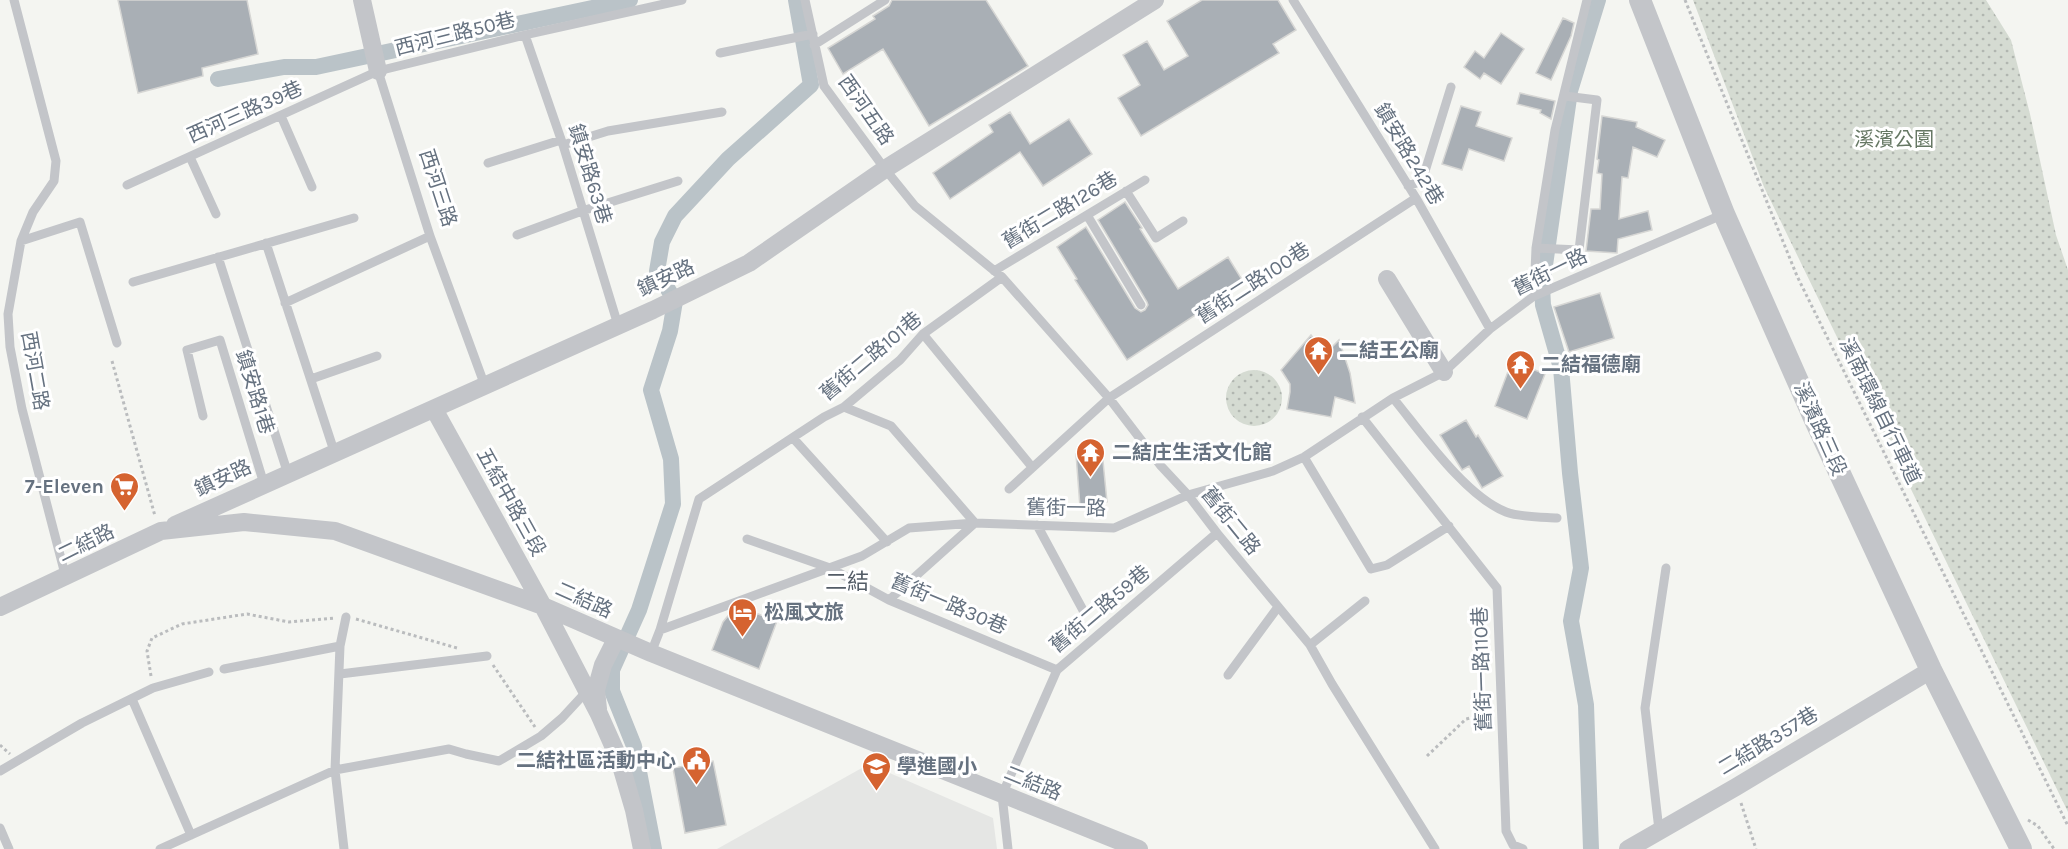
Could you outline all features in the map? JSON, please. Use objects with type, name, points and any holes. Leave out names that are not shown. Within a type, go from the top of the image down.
[{"type":"street","name":"西河三路","points":[[362,0],[378,71]]},
{"type":"street","name":"鎮安路","points":[[161,531],[676,300],[749,263],[885,169],[1155,0]]},
{"type":"street","name":"溪濱路三段","points":[[1640,0],[1724,214],[1820,431],[1930,670],[2022,849]]},
{"type":"street","points":[[1388,279],[1444,372]]},
{"type":"street","name":"五結中路三段","points":[[434,409],[543,606],[599,714],[619,759],[634,810],[642,849]]},
{"type":"street","name":"二結路","points":[[0,607],[66,578],[161,531],[244,522],[334,531],[543,606],[631,645],[1127,847]]},
{"type":"street","points":[[599,714],[596,690],[603,665],[631,645]]},
{"type":"street","name":"二結路357巷","points":[[1628,849],[1930,670]]},
{"type":"lane","name":"西河二路","points":[[14,0],[56,161],[54,181],[33,212],[21,241],[8,314],[10,346],[22,409],[66,578]]},
{"type":"lane","name":"西河三路50巷","points":[[378,71],[682,0]]},
{"type":"lane","name":"西河五路","points":[[805,0],[824,86],[885,169]]},
{"type":"lane","points":[[814,45],[885,0]]},
{"type":"lane","name":"鎮安路242巷","points":[[1293,0],[1416,198],[1490,329]]},
{"type":"lane","points":[[1534,296],[1536,248],[1555,130],[1587,0]]},
{"type":"lane","points":[[720,53],[813,34]]},
{"type":"lane","name":"鎮安路63巷","points":[[525,35],[562,142],[618,325]]},
{"type":"lane","name":"西河三路39巷","points":[[127,185],[378,71]]},
{"type":"lane","name":"西河三路","points":[[378,71],[430,236],[485,386]]},
{"type":"lane","points":[[1408,186],[1422,181],[1450,87]]},
{"type":"lane","points":[[1536,248],[1579,250],[1597,100],[1565,96]]},
{"type":"lane","points":[[488,163],[608,130],[722,112]]},
{"type":"lane","points":[[281,116],[312,187]]},
{"type":"lane","points":[[190,157],[216,214]]},
{"type":"lane","name":"舊街二路","points":[[885,169],[915,206],[1002,277],[1109,398],[1161,466],[1188,495],[1311,645],[1332,684],[1435,849]]},
{"type":"lane","name":"舊街二路126巷","points":[[994,271],[1145,180]]},
{"type":"lane","points":[[517,235],[582,211],[678,181]]},
{"type":"lane","points":[[1126,191],[1156,238],[1183,221]]},
{"type":"lane","name":"舊街二路100巷","points":[[1009,489],[1109,398],[1416,198]]},
{"type":"lane","name":"舊街一路","points":[[660,630],[862,556],[909,528],[975,523],[1114,528],[1188,495],[1273,471],[1304,457],[1393,398],[1444,372],[1490,329],[1534,296],[1724,214]]},
{"type":"lane","points":[[1087,215],[1141,305]]},
{"type":"lane","points":[[133,282],[354,218]]},
{"type":"lane","points":[[21,241],[80,222],[117,343]]},
{"type":"lane","points":[[285,303],[430,236]]},
{"type":"lane","points":[[266,243],[335,454]]},
{"type":"lane","points":[[218,257],[288,474]]},
{"type":"lane","name":"舊街二路101巷","points":[[660,630],[699,499],[824,417],[844,408],[900,360],[924,334],[1002,277]]},
{"type":"lane","points":[[924,334],[1032,467]]},
{"type":"lane","name":"鎮安路1巷","points":[[203,416],[187,350],[220,340],[264,484]]},
{"type":"lane","points":[[310,379],[377,356]]},
{"type":"lane","points":[[1393,398],[1454,471],[1483,499],[1507,513],[1557,519]]},
{"type":"lane","points":[[844,408],[891,426],[975,523],[889,600]]},
{"type":"lane","name":"舊街一路110巷","points":[[1362,417],[1497,588],[1506,831],[1513,845],[1523,849]]},
{"type":"lane","points":[[793,438],[887,542]]},
{"type":"lane","points":[[1304,457],[1371,568],[1387,565],[1449,526]]},
{"type":"lane","points":[[1037,525],[1084,612]]},
{"type":"lane","name":"舊街二路59巷","points":[[1002,795],[1057,670],[1217,533]]},
{"type":"lane","name":"舊街一路30巷","points":[[747,540],[830,567],[889,600],[1057,670]]},
{"type":"lane","points":[[1659,830],[1645,708],[1666,568]]},
{"type":"lane","points":[[1311,645],[1365,601]]},
{"type":"lane","points":[[1228,675],[1278,607]]},
{"type":"lane","points":[[344,849],[335,770],[340,646],[346,616]]},
{"type":"lane","points":[[631,645],[660,630]]},
{"type":"lane","points":[[224,669],[340,646]]},
{"type":"lane","points":[[340,674],[487,656]]},
{"type":"lane","points":[[0,771],[82,723],[153,688],[209,672]]},
{"type":"lane","points":[[160,849],[335,770],[449,749],[500,761],[541,736],[562,718],[586,692]]},
{"type":"lane","points":[[132,699],[191,835]]},
{"type":"lane","points":[[1002,795],[1008,849]]},
{"type":"lane","points":[[0,828],[9,849]]},
{"type":"path","name":"溪南環線自行車道","points":[[1685,0],[1797,276],[2068,826]]},
{"type":"path","points":[[112,362],[143,478],[161,531]]},
{"type":"path","points":[[153,688],[147,651],[153,638],[182,624],[247,614],[289,622],[346,616],[487,656],[541,736]]},
{"type":"path","points":[[1427,756],[1466,719],[1502,711]]},
{"type":"path","points":[[1736,787],[1756,849]]},
{"type":"shaded area","name":"學進國小","points":[[869,764],[993,818],[997,849],[717,849]]},
{"type":"green space","name":"溪濱公園","points":[[1693,0],[1986,0],[2011,40],[2030,114],[2056,235],[2068,270],[2068,812],[1764,187]]},
{"type":"green space","points":[[1248,370],[1260,370],[1270,374],[1278,382],[1282,398],[1278,414],[1270,422],[1260,426],[1248,426],[1238,422],[1230,414],[1226,404],[1226,392],[1230,382],[1238,374]]},
{"type":"building","points":[[118,0],[247,0],[258,54],[202,68],[203,76],[138,93]]},
{"type":"building","points":[[892,0],[986,0],[1028,66],[929,126],[883,49],[843,74],[828,48],[875,19],[873,16],[889,6]]},
{"type":"building","points":[[1202,0],[1278,0],[1296,30],[1273,44],[1279,53],[1141,136],[1118,98],[1140,85],[1123,55],[1147,41],[1164,70],[1188,56],[1167,21]]},
{"type":"building","points":[[1563,18],[1574,23],[1571,36],[1551,80],[1536,73]]},
{"type":"building","points":[[1501,33],[1524,49],[1501,84],[1484,73],[1480,79],[1464,67],[1475,51],[1484,58]]},
{"type":"building","points":[[1520,93],[1555,101],[1551,119],[1540,113],[1541,110],[1517,104]]},
{"type":"building","points":[[1461,106],[1481,112],[1476,126],[1512,138],[1504,161],[1469,149],[1462,170],[1442,164]]},
{"type":"building","points":[[1010,112],[1030,144],[1069,119],[1092,154],[1043,186],[1020,152],[950,199],[933,173],[993,132],[989,125]]},
{"type":"building","points":[[1602,116],[1637,122],[1636,127],[1665,140],[1657,157],[1633,147],[1628,178],[1622,177],[1619,219],[1648,211],[1652,230],[1618,239],[1617,253],[1586,251],[1591,209],[1600,209],[1602,174],[1597,173],[1599,160],[1597,159]]},
{"type":"building","points":[[1125,202],[1178,289],[1228,257],[1244,283],[1127,360],[1075,280],[1077,279],[1057,247],[1086,227],[1135,308],[1141,312],[1145,310],[1147,302],[1098,220]]},
{"type":"building","points":[[1600,293],[1614,338],[1569,352],[1554,307]]},
{"type":"building","name":"二結王公廟","points":[[1311,335],[1325,354],[1339,340],[1350,373],[1355,403],[1335,397],[1331,417],[1287,409],[1290,384],[1281,370]]},
{"type":"building","name":"二結福德廟","points":[[1512,361],[1545,374],[1527,419],[1495,406]]},
{"type":"building","points":[[1466,420],[1503,476],[1482,488],[1469,466],[1462,470],[1440,435]]},
{"type":"building","name":"二結庄生活文化館","points":[[1102,451],[1107,502],[1080,507],[1076,454]]},
{"type":"building","name":"松風文旅","points":[[742,608],[777,621],[759,669],[712,650],[723,622],[732,611]]},
{"type":"building","name":"二結社區活動中心","points":[[713,761],[726,825],[685,833],[673,768]]},
{"type":"waterway","points":[[218,79],[284,67],[316,67],[630,0]]},
{"type":"waterway","points":[[654,849],[634,746],[612,691],[612,670],[639,610],[673,504],[671,459],[651,390],[670,331],[675,301],[657,271],[662,242],[675,216],[728,159],[811,85],[796,0]]},
{"type":"waterway","points":[[1591,849],[1586,705],[1571,621],[1581,568],[1561,368],[1543,305],[1542,286],[1570,91],[1598,0]]},
{"type":"place","name":"二結王公廟","points":[[1318,376]]},
{"type":"place","name":"二結福德廟","points":[[1520,390]]},
{"type":"place","name":"二結庄生活文化館","points":[[1091,478]]},
{"type":"place","name":"7-Eleven","points":[[125,512]]},
{"type":"place","name":"松風文旅","points":[[743,638]]},
{"type":"place","name":"二結社區活動中心","points":[[697,786]]},
{"type":"place","name":"學進國小","points":[[876,792]]},
{"type":"district","name":"二結","points":[[847,582]]}]
